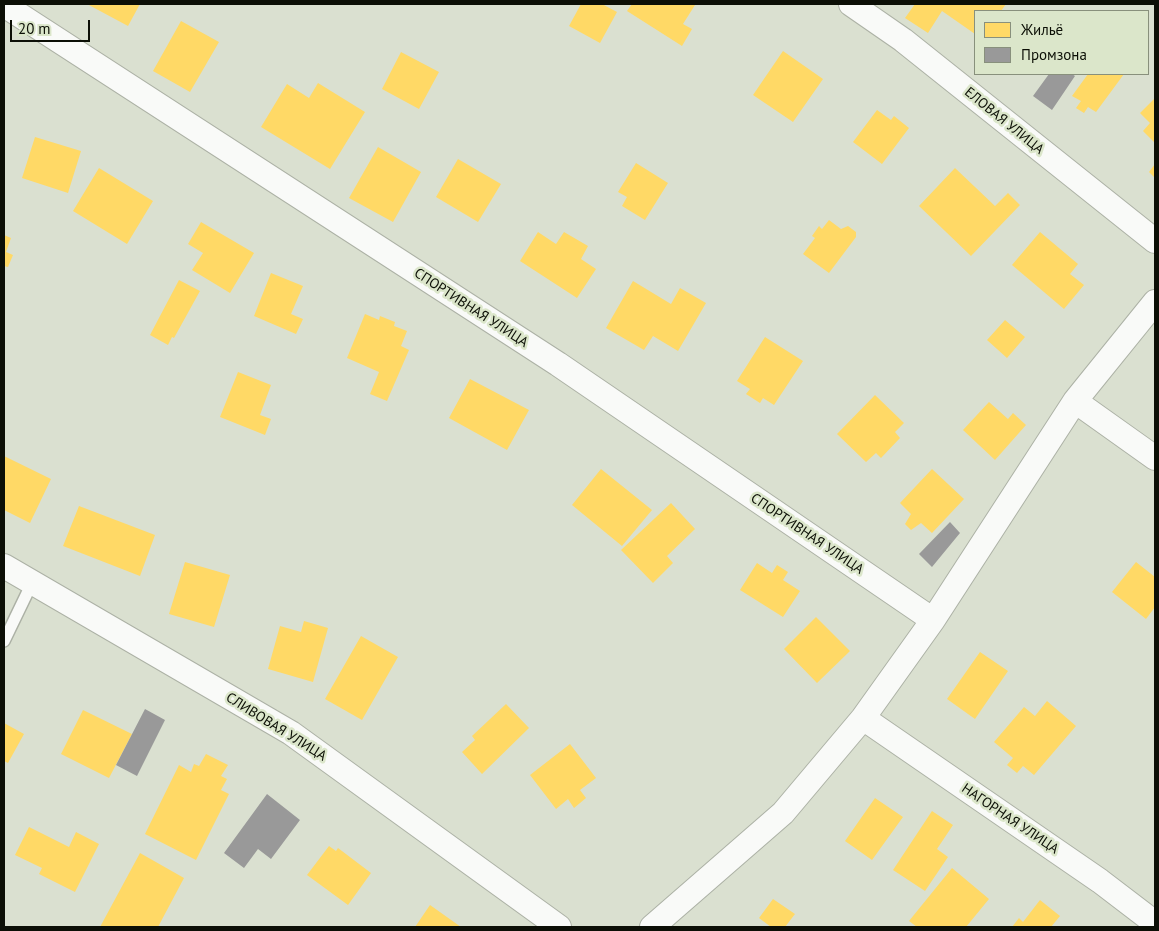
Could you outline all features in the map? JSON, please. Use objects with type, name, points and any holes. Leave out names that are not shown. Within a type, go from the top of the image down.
[{"type":"street","name":"ЕЛОВАЯ УЛИЦА","points":[[851,4],[903,40],[1155,241]]},
{"type":"street","name":"СПОРТИВНАЯ УЛИЦА","points":[[4,5],[558,364],[933,620]]},
{"type":"street","points":[[652,927],[783,813],[863,718],[933,620],[1075,402],[1155,302]]},
{"type":"street","points":[[1075,402],[1155,458]]},
{"type":"street","name":"СЛИВОВАЯ УЛИЦА","points":[[4,566],[291,733],[559,927]]},
{"type":"street","name":"НАГОРНАЯ УЛИЦА","points":[[863,718],[1100,880],[1155,923]]},
{"type":"lane","points":[[4,641],[32,583]]},
{"type":"building: Жильё","points":[[87,4],[140,4],[128,26]]},
{"type":"building: Жильё","points":[[581,4],[602,4],[617,12],[600,43],[569,26]]},
{"type":"building: Жильё","points":[[632,4],[695,5],[683,24],[692,29],[682,46],[627,11]]},
{"type":"building: Жильё","points":[[915,4],[1006,4],[1002,10],[974,10],[974,33],[942,11],[928,33],[905,18]]},
{"type":"building: Жильё","points":[[181,21],[219,42],[190,92],[153,71]]},
{"type":"building: Жильё","points":[[783,51],[823,79],[793,122],[753,95]]},
{"type":"building: Жильё","points":[[401,52],[439,72],[419,109],[382,89]]},
{"type":"building: Жильё","points":[[1087,75],[1123,75],[1096,112],[1088,107],[1084,113],[1076,108],[1081,101],[1072,96]]},
{"type":"building: Жильё","points":[[318,83],[365,112],[330,169],[261,127],[287,84],[309,98]]},
{"type":"building: Жильё","points":[[1155,98],[1155,143],[1143,131],[1150,123],[1140,113]]},
{"type":"building: Жильё","points":[[877,110],[891,120],[894,116],[909,128],[882,164],[853,142]]},
{"type":"building: Жильё","points":[[35,137],[81,151],[68,193],[22,178]]},
{"type":"building: Жильё","points":[[378,147],[421,172],[393,222],[349,198]]},
{"type":"building: Жильё","points":[[458,159],[501,184],[478,222],[436,197]]},
{"type":"building: Жильё","points":[[636,163],[668,183],[645,220],[622,206],[627,197],[618,192]]},
{"type":"building: Жильё","points":[[1155,164],[1155,178],[1149,172]]},
{"type":"building: Жильё","points":[[99,168],[153,201],[127,244],[73,211]]},
{"type":"building: Жильё","points":[[955,168],[995,206],[1008,193],[1020,205],[971,256],[919,206]]},
{"type":"building: Жильё","points":[[829,220],[841,229],[848,226],[856,232],[856,237],[829,273],[803,254],[815,238],[812,236],[819,226],[822,229]]},
{"type":"building: Жильё","points":[[201,222],[254,253],[230,293],[192,270],[203,253],[188,244]]},
{"type":"building: Жильё","points":[[538,232],[556,244],[564,232],[588,246],[581,259],[596,269],[577,298],[520,261]]},
{"type":"building: Жильё","points":[[1040,232],[1078,264],[1070,274],[1084,285],[1064,309],[1012,265]]},
{"type":"building: Жильё","points":[[4,235],[11,238],[6,252],[13,255],[8,267],[4,266]]},
{"type":"building: Жильё","points":[[271,273],[303,286],[291,314],[303,319],[296,334],[254,316]]},
{"type":"building: Жильё","points":[[179,280],[200,291],[174,338],[172,337],[168,345],[150,335]]},
{"type":"building: Жильё","points":[[633,281],[671,304],[680,288],[706,303],[678,351],[653,336],[644,350],[606,328]]},
{"type":"building: Жильё","points":[[365,314],[379,320],[380,316],[395,322],[394,326],[407,331],[401,346],[409,350],[387,401],[370,394],[379,372],[347,358]]},
{"type":"building: Жильё","points":[[1005,320],[1025,337],[1007,358],[987,340]]},
{"type":"building: Жильё","points":[[765,337],[803,361],[774,405],[763,398],[760,403],[746,394],[750,389],[737,381]]},
{"type":"building: Жильё","points":[[238,372],[271,385],[260,415],[271,419],[265,435],[220,417]]},
{"type":"building: Жильё","points":[[470,379],[529,410],[507,450],[449,418]]},
{"type":"building: Жильё","points":[[875,395],[904,423],[895,432],[900,438],[881,458],[876,453],[866,462],[837,434]]},
{"type":"building: Жильё","points":[[989,402],[1008,419],[1013,413],[1026,425],[995,460],[963,430]]},
{"type":"building: Жильё","points":[[4,456],[51,479],[30,523],[4,510]]},
{"type":"building: Жильё","points":[[601,469],[652,510],[622,546],[572,505]]},
{"type":"building: Жильё","points":[[932,469],[964,499],[932,533],[921,523],[911,530],[905,524],[911,514],[900,503]]},
{"type":"building: Жильё","points":[[671,503],[695,529],[667,556],[673,563],[653,583],[621,550]]},
{"type":"building: Жильё","points":[[79,506],[155,535],[140,576],[63,546]]},
{"type":"building: Жильё","points":[[185,562],[230,575],[214,627],[169,614]]},
{"type":"building: Жильё","points":[[1136,562],[1155,577],[1155,607],[1146,619],[1112,592]]},
{"type":"building: Жильё","points":[[757,563],[772,573],[777,565],[788,572],[783,580],[800,591],[783,617],[740,590]]},
{"type":"building: Жильё","points":[[816,617],[850,651],[817,683],[784,649]]},
{"type":"building: Жильё","points":[[304,621],[328,628],[313,682],[268,669],[280,626],[301,632]]},
{"type":"building: Жильё","points":[[361,636],[398,657],[362,720],[325,699]]},
{"type":"building: Жильё","points":[[980,652],[1008,671],[975,719],[947,699]]},
{"type":"building: Жильё","points":[[1047,701],[1076,726],[1034,775],[1023,766],[1017,773],[1007,765],[1013,758],[994,742],[1024,707],[1035,716]]},
{"type":"building: Жильё","points":[[506,704],[529,728],[482,774],[462,752],[475,740],[472,736]]},
{"type":"building: Жильё","points":[[83,710],[132,734],[109,778],[61,754]]},
{"type":"building: Жильё","points":[[4,723],[24,734],[8,763],[4,761]]},
{"type":"building: Жильё","points":[[570,744],[596,778],[580,790],[586,798],[574,808],[568,799],[556,809],[530,775]]},
{"type":"building: Жильё","points":[[206,754],[228,765],[221,776],[227,779],[221,790],[229,794],[196,860],[145,834],[179,765],[191,772],[194,764],[199,766]]},
{"type":"building: Жильё","points":[[875,798],[903,817],[872,860],[845,841]]},
{"type":"building: Жильё","points":[[932,811],[953,825],[937,849],[948,857],[925,891],[893,870]]},
{"type":"building: Жильё","points":[[29,827],[69,847],[76,832],[99,844],[75,892],[39,874],[42,868],[15,855]]},
{"type":"building: Жильё","points":[[329,846],[336,851],[338,848],[371,873],[348,905],[307,875]]},
{"type":"building: Жильё","points":[[140,853],[184,878],[158,927],[100,927]]},
{"type":"building: Жильё","points":[[952,868],[989,899],[966,927],[917,927],[909,921]]},
{"type":"building: Жильё","points":[[773,899],[795,914],[785,927],[771,927],[759,918]]},
{"type":"building: Жильё","points":[[1040,900],[1060,916],[1051,927],[1012,927],[1019,918],[1023,922]]},
{"type":"building: Жильё","points":[[430,905],[461,927],[415,927]]},
{"type":"building: Промзона","points":[[1048,75],[1075,76],[1052,110],[1033,96]]},
{"type":"building: Промзона","points":[[950,522],[960,533],[932,567],[919,554]]},
{"type":"building: Промзона","points":[[145,709],[165,720],[137,776],[116,765]]},
{"type":"building: Промзона","points":[[267,794],[300,820],[271,859],[258,849],[244,868],[224,853]]}]
